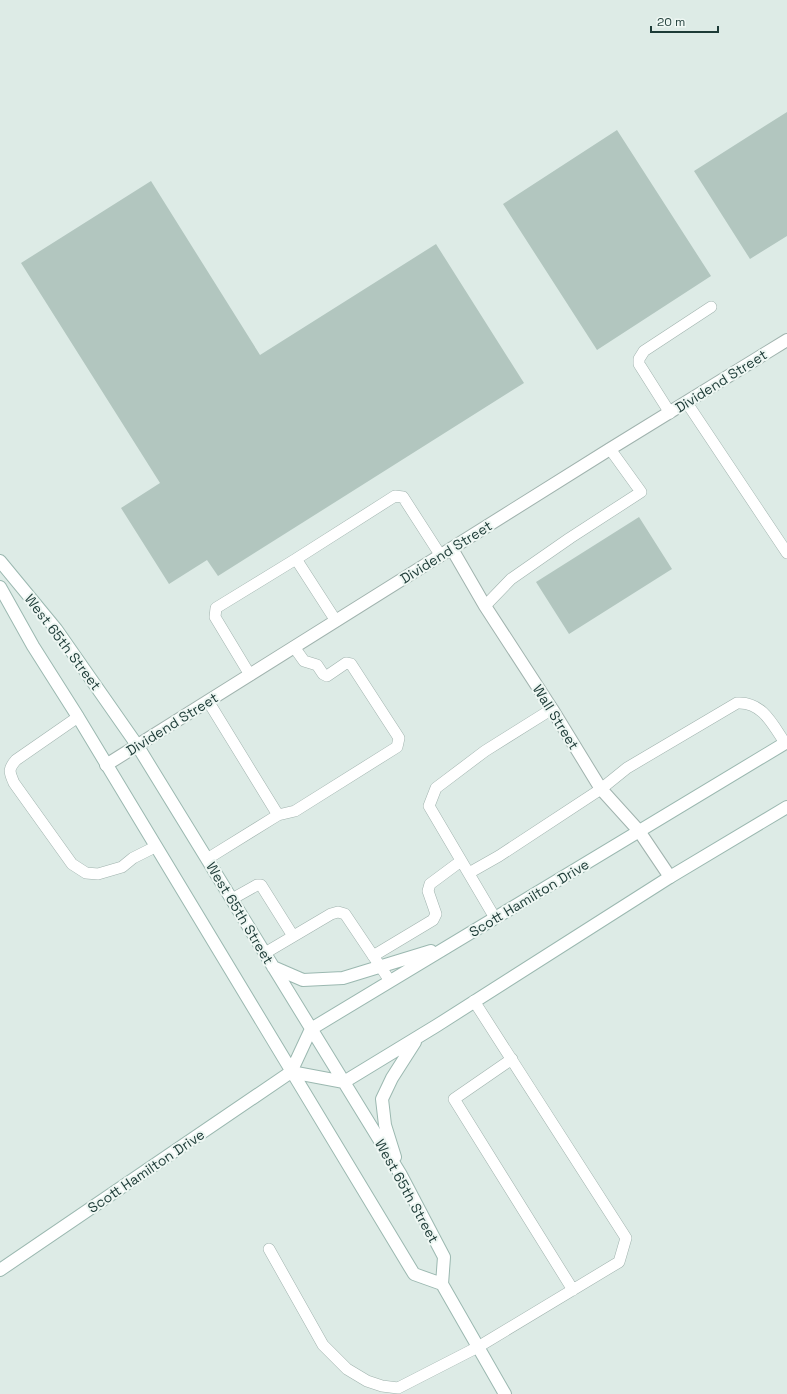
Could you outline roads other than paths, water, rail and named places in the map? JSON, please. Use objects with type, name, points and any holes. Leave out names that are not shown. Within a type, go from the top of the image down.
[{"type":"street","name":"Dividend Street","points":[[106,765],[610,449],[787,340]]},
{"type":"street","name":"Wall Street","points":[[452,549],[485,606],[601,789],[639,831],[670,877]]},
{"type":"street","name":"West 65th Street","points":[[0,561],[56,629],[137,745],[401,1175],[444,1257],[442,1284],[414,1274],[155,847],[78,717],[33,646],[0,587]]},
{"type":"street","name":"Scott Hamilton Drive","points":[[311,1029],[786,743]]},
{"type":"street","points":[[311,1029],[291,1072],[344,1082],[417,1038],[670,877],[787,808]]},
{"type":"street","points":[[273,966],[303,980],[343,978],[449,946]]},
{"type":"street","points":[[401,1175],[385,1126],[382,1099],[392,1078],[417,1038]]},
{"type":"street","name":"Scott Hamilton Drive","points":[[0,1270],[291,1072]]},
{"type":"street","points":[[442,1284],[505,1394]]},
{"type":"lane","points":[[670,413],[639,364],[639,359],[644,351],[712,307]]},
{"type":"lane","points":[[687,402],[787,553]]},
{"type":"lane","points":[[485,606],[511,579],[570,538],[642,492],[610,449]]},
{"type":"lane","points":[[250,675],[215,617],[216,608],[395,496],[403,497],[441,556]]},
{"type":"lane","points":[[296,559],[336,621]]},
{"type":"lane","points":[[207,859],[278,814],[295,811],[397,747],[399,738],[351,664],[346,664],[327,676],[323,674],[317,665],[304,661],[294,647]]},
{"type":"lane","points":[[208,701],[278,814]]},
{"type":"lane","points":[[469,873],[498,856],[601,789],[633,764],[737,703],[746,702],[757,707],[768,718],[786,743]]},
{"type":"lane","points":[[495,918],[429,806],[436,788],[485,751],[552,710]]},
{"type":"lane","points":[[78,717],[16,760],[10,766],[10,773],[14,783],[72,864],[86,873],[98,874],[122,867],[133,858],[155,847]]},
{"type":"lane","points":[[373,956],[433,920],[436,914],[428,891],[430,884],[461,861]]},
{"type":"lane","points":[[232,899],[257,885],[261,885],[293,936]]},
{"type":"lane","points":[[265,954],[331,914],[338,912],[345,914],[390,981]]},
{"type":"lane","points":[[269,1249],[322,1345],[347,1369],[367,1381],[382,1386],[398,1388],[478,1347],[619,1262],[626,1238],[474,1001]]},
{"type":"lane","points":[[512,1059],[454,1098],[573,1290]]}]
